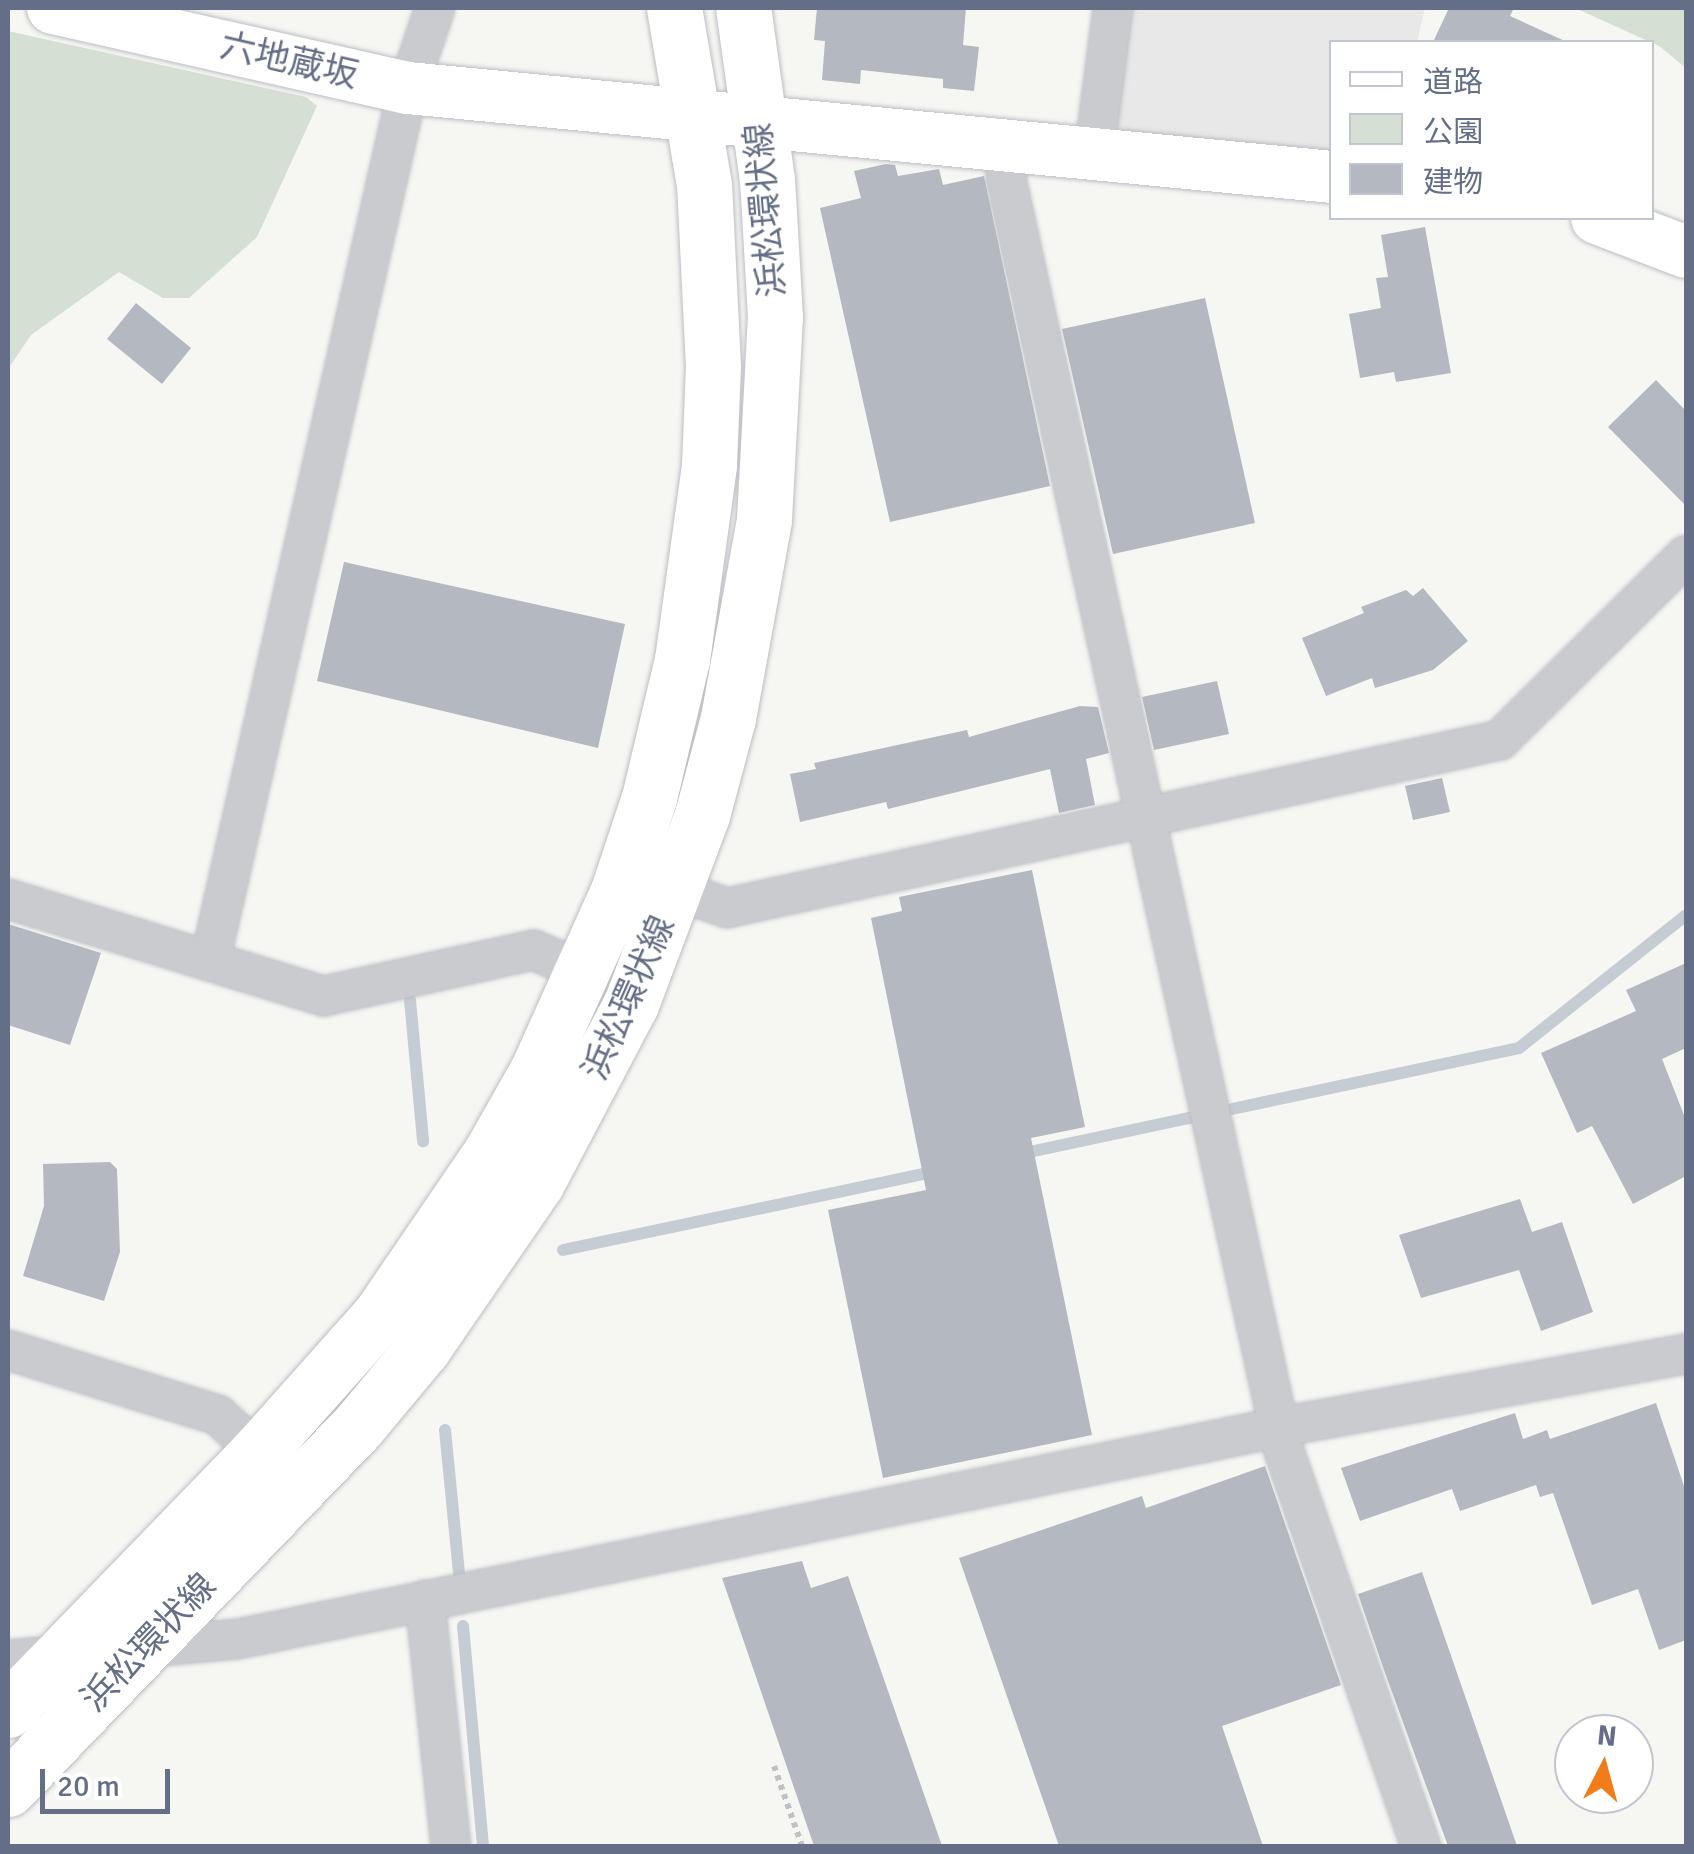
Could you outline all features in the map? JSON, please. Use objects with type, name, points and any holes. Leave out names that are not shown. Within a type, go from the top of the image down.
[{"type":"main road","name":"浜松環状線","points":[[8,1710],[258,1452],[380,1315],[437,1236],[538,1069],[584,972],[649,798],[699,564],[713,368],[694,115],[674,8]]},
{"type":"main road","name":"浜松環状線","points":[[8,1789],[358,1426],[482,1267],[587,1094],[676,890],[728,718],[764,518],[775,317],[760,122],[742,8]]},
{"type":"street","name":"六地蔵坂","points":[[53,8],[408,88],[1329,178]]},
{"type":"street","points":[[210,961],[408,88],[434,8]]},
{"type":"street","points":[[1094,154],[1112,8]]},
{"type":"street","points":[[1009,146],[1006,178],[1280,1427],[1421,1846]]},
{"type":"street","points":[[1603,220],[1686,252]]},
{"type":"street","points":[[676,890],[728,908],[1500,740],[1686,556]]},
{"type":"street","points":[[8,899],[324,996],[534,950],[584,972]]},
{"type":"street","points":[[8,1350],[218,1415],[258,1452]]},
{"type":"street","points":[[8,1660],[238,1639],[1280,1427],[1686,1354]]},
{"type":"street","points":[[425,1600],[451,1846]]},
{"type":"path","points":[[774,1766],[802,1846]]},
{"type":"shaded area","points":[[1132,8],[1425,8],[1417,40],[1329,40],[1329,155],[1125,135],[1117,124]]},
{"type":"green space","points":[[1575,8],[1686,8],[1686,68],[1654,40],[1646,40]]},
{"type":"green space","points":[[8,31],[306,97],[317,106],[257,237],[189,298],[163,298],[119,272],[31,335],[8,369]]},
{"type":"building","points":[[817,8],[966,8],[963,45],[979,47],[974,91],[943,88],[943,79],[861,70],[860,84],[822,80],[825,41],[814,40]]},
{"type":"building","points":[[1449,8],[1514,8],[1510,16],[1563,40],[1434,40]]},
{"type":"building","points":[[895,165],[898,176],[939,169],[943,185],[984,176],[1050,486],[890,522],[820,208],[861,198],[854,171]]},
{"type":"building","points":[[1425,227],[1451,373],[1396,382],[1394,372],[1360,378],[1349,314],[1381,308],[1376,278],[1388,277],[1381,235]]},
{"type":"building","points":[[1205,298],[1255,523],[1113,554],[1062,329]]},
{"type":"building","points":[[136,303],[191,348],[162,384],[107,339]]},
{"type":"building","points":[[1656,380],[1686,411],[1686,506],[1608,427]]},
{"type":"building","points":[[344,562],[625,624],[598,748],[317,681]]},
{"type":"building","points":[[1423,588],[1468,641],[1433,670],[1375,688],[1372,678],[1326,696],[1302,638],[1364,613],[1361,607],[1406,590],[1413,596]]},
{"type":"building","points":[[1217,681],[1229,734],[1154,750],[1142,697]]},
{"type":"building","points":[[1080,706],[1098,707],[1109,753],[1086,759],[1095,805],[1059,813],[1050,769],[888,809],[886,802],[800,822],[790,774],[816,769],[814,763],[967,730],[969,737]]},
{"type":"building","points":[[1442,778],[1450,812],[1413,820],[1405,786]]},
{"type":"building","points":[[1032,870],[1085,1127],[1031,1138],[1092,1435],[883,1478],[828,1210],[926,1190],[871,918],[902,911],[899,897]]},
{"type":"building","points":[[8,924],[101,953],[70,1045],[8,1025]]},
{"type":"building","points":[[1686,963],[1686,1048],[1662,1059],[1686,1120],[1686,1176],[1633,1204],[1592,1126],[1577,1133],[1541,1053],[1636,1011],[1626,990]]},
{"type":"building","points":[[110,1162],[117,1169],[120,1252],[104,1301],[23,1276],[44,1206],[43,1164]]},
{"type":"building","points":[[1520,1199],[1532,1232],[1562,1222],[1593,1312],[1541,1331],[1519,1270],[1421,1298],[1399,1235]]},
{"type":"building","points":[[1656,1403],[1686,1492],[1686,1640],[1659,1650],[1638,1589],[1592,1605],[1553,1493],[1540,1497],[1536,1485],[1460,1511],[1452,1489],[1360,1521],[1341,1468],[1515,1413],[1523,1439],[1547,1430],[1550,1439]]},
{"type":"building","points":[[1265,1466],[1341,1685],[1222,1726],[1263,1846],[1059,1846],[959,1558],[1142,1496],[1146,1508]]},
{"type":"building","points":[[802,1561],[811,1588],[848,1576],[942,1846],[814,1846],[722,1578]]},
{"type":"building","points":[[1422,1572],[1517,1846],[1448,1846],[1384,1670],[1358,1594]]},
{"type":"waterway","points":[[1232,1109],[1519,1048],[1686,915]]},
{"type":"waterway","points":[[410,1000],[423,1141]]},
{"type":"waterway","points":[[1020,1154],[1194,1117]]},
{"type":"waterway","points":[[563,1250],[937,1171]]},
{"type":"waterway","points":[[445,1430],[459,1574]]},
{"type":"waterway","points":[[463,1626],[483,1846]]}]
